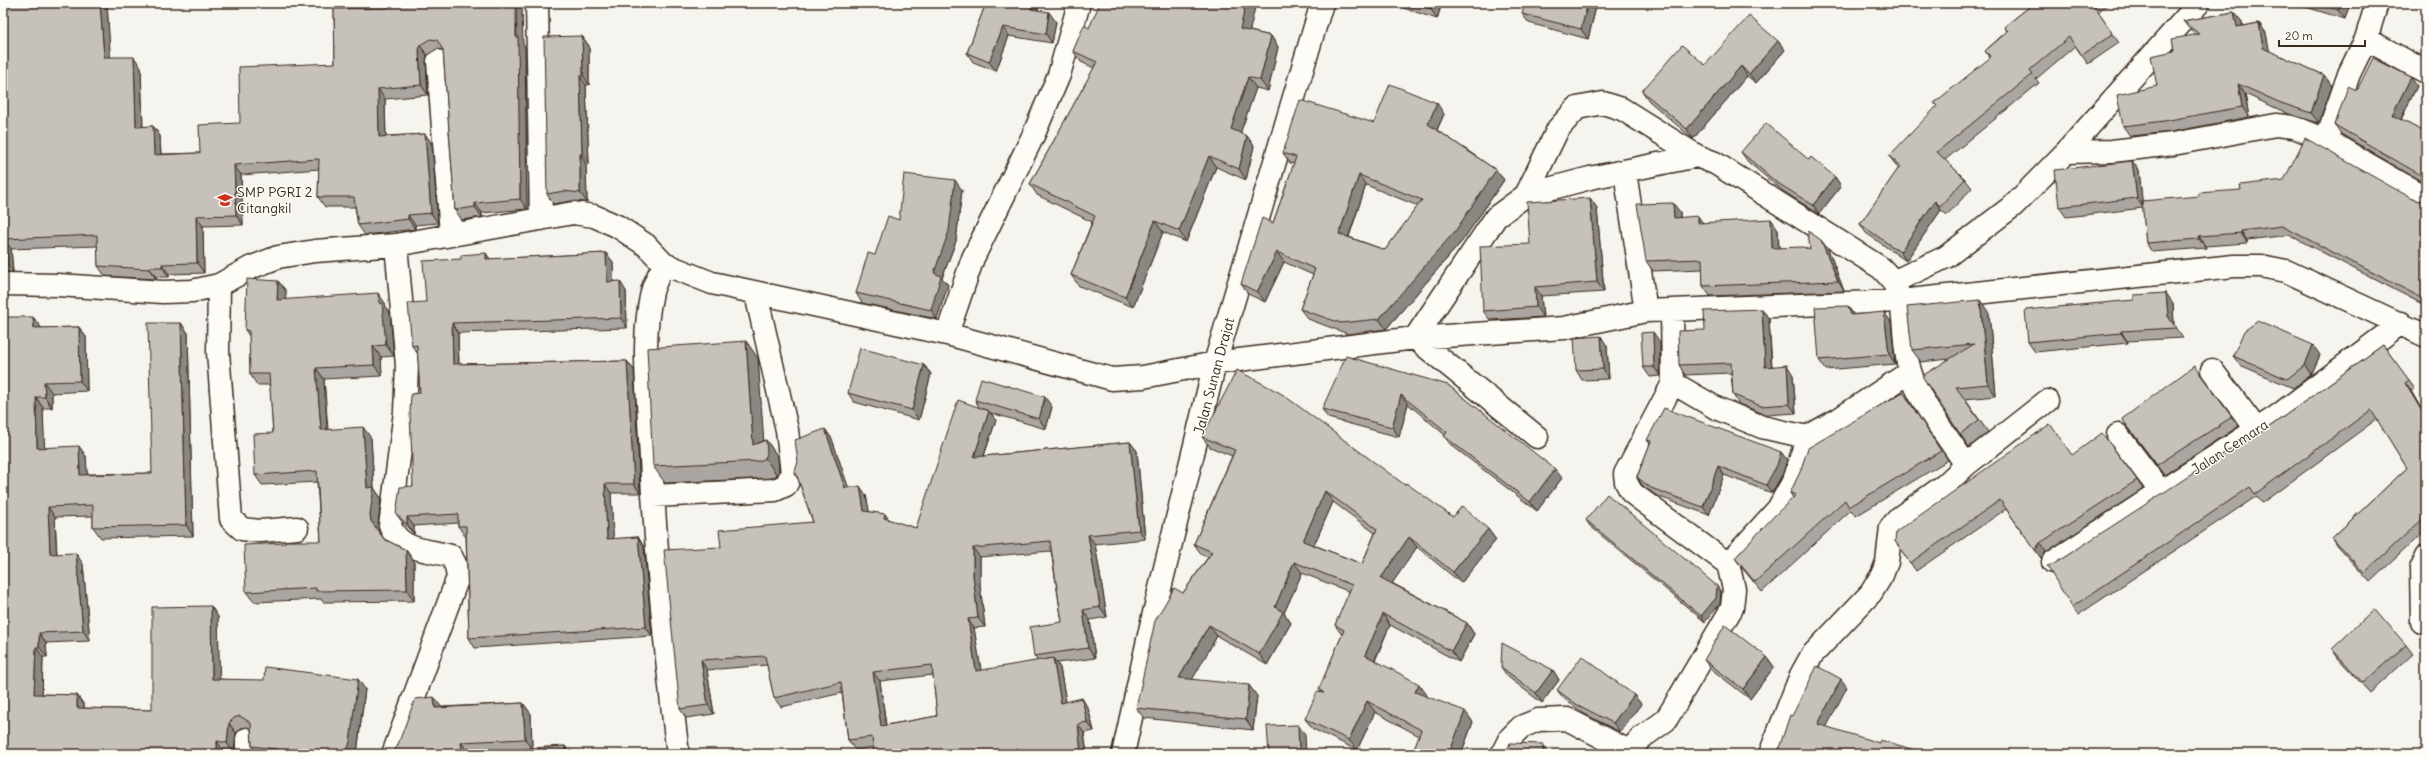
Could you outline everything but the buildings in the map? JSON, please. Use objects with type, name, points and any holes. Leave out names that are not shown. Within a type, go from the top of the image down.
[{"type":"street","points":[[538,3],[541,219]]},
{"type":"street","name":"Jalan Sunan Drajat","points":[[1123,754],[1153,617],[1215,363],[1322,3]]},
{"type":"street","points":[[1896,291],[1946,257],[2014,205],[2066,152],[2199,3]]},
{"type":"street","points":[[2326,140],[2349,74],[2366,39],[2377,3]]},
{"type":"street","points":[[947,334],[973,258],[1033,136],[1059,75],[1078,7]]},
{"type":"street","points":[[2366,39],[2426,72]]},
{"type":"street","points":[[438,62],[451,235]]},
{"type":"street","points":[[1526,195],[1558,129],[1577,108],[1603,103],[1622,109],[1697,156],[1715,163],[1881,268],[1896,291],[1903,341],[1910,372],[1923,400],[1966,465]]},
{"type":"street","points":[[2066,152],[2112,151],[2173,144],[2276,126],[2294,127],[2326,140],[2354,158],[2426,198]]},
{"type":"street","points":[[1415,338],[1496,217],[1526,195],[1590,178],[1697,156]]},
{"type":"street","points":[[1625,172],[1646,311]]},
{"type":"street","points":[[3,284],[58,285],[163,292],[192,291],[219,286],[250,268],[278,257],[315,252],[396,245],[572,213],[594,216],[617,226],[646,245],[664,264],[712,283],[756,294],[947,334],[1112,378],[1144,377],[1215,363],[1415,338],[1564,328],[1646,311],[2234,266],[2261,266],[2286,272],[2401,323],[2426,336]]},
{"type":"street","points":[[393,754],[458,577],[456,566],[451,556],[404,545],[395,538],[390,526],[405,412],[407,365],[396,245]]},
{"type":"street","points":[[664,264],[652,291],[648,317],[647,364],[653,496],[663,636],[678,754]]},
{"type":"street","points":[[219,286],[218,345],[231,519],[242,529],[260,531],[297,528]]},
{"type":"street","points":[[653,496],[775,490],[786,485],[792,473],[787,430],[756,294]]},
{"type":"street","points":[[1502,754],[1510,738],[1521,727],[1538,720],[1567,719],[1628,752],[1640,739],[1666,720],[1732,608],[1734,589],[1728,564],[1632,493],[1626,482],[1625,474],[1674,383],[1672,310]]},
{"type":"street","name":"Jalan Cemara","points":[[2053,562],[2276,417],[2401,323]]},
{"type":"street","points":[[1415,338],[1536,437]]},
{"type":"street","points":[[2212,370],[2257,430]]},
{"type":"street","points":[[1674,383],[1716,408],[1762,426],[1806,436],[1839,419],[1910,372]]},
{"type":"street","points":[[1770,754],[1801,675],[1812,655],[1871,594],[1882,575],[1887,562],[1891,527],[1899,518],[1945,485],[1966,465],[2047,401]]},
{"type":"street","points":[[2118,435],[2162,492]]},
{"type":"street","points":[[1728,564],[1778,509],[1794,478],[1806,436]]},
{"type":"street","points":[[2422,622],[2421,568],[2426,557]]},
{"type":"place","name":"SMP PGRI 2 Citangkil","points":[[225,200]]}]
